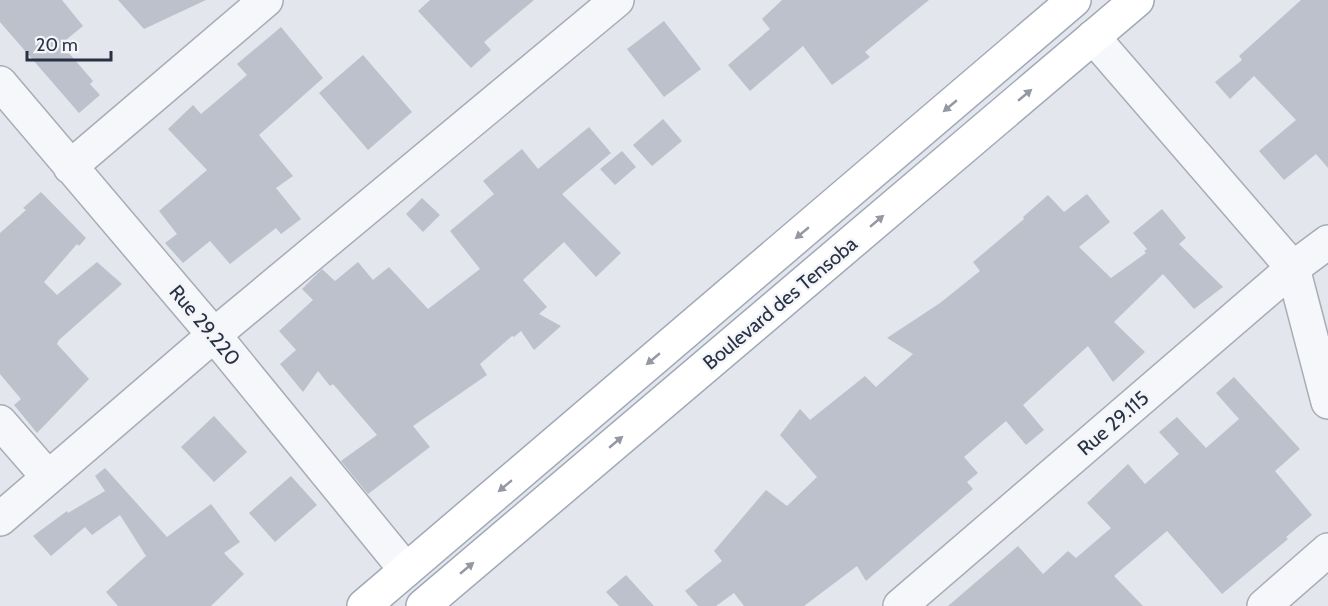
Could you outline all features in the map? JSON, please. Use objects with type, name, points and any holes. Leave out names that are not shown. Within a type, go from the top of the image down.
[{"type":"main road","name":"Boulevard des Tensoba","points":[[434,602],[1137,0]]},
{"type":"main road","name":"Boulevard des Tensoba","points":[[364,606],[1068,2]]},
{"type":"street","points":[[70,167],[266,0]]},
{"type":"street","points":[[0,519],[214,335],[617,0]]},
{"type":"street","points":[[1094,37],[1293,268],[1328,402]]},
{"type":"street","name":"Rue 29.220","points":[[0,83],[214,335],[406,570]]},
{"type":"street","name":"Rue 29.115","points":[[900,606],[1293,268],[1328,242]]},
{"type":"street","points":[[0,422],[48,477]]},
{"type":"street","points":[[1264,606],[1328,550]]},
{"type":"building","points":[[0,0],[62,0],[83,26],[61,44],[93,81],[90,84],[100,95],[79,113],[0,22]]},
{"type":"building","points":[[118,0],[206,0],[144,29]]},
{"type":"building","points":[[430,0],[534,0],[484,42],[491,50],[471,68],[418,11]]},
{"type":"building","points":[[782,0],[929,0],[865,52],[870,57],[832,85],[803,46],[750,91],[728,65],[770,29],[762,19]]},
{"type":"building","points":[[1301,0],[1328,0],[1328,168],[1316,154],[1284,180],[1259,151],[1296,120],[1254,76],[1230,99],[1215,82],[1242,60],[1239,56]]},
{"type":"building","points":[[664,21],[701,69],[664,97],[627,49]]},
{"type":"building","points":[[281,27],[323,78],[259,135],[293,176],[276,188],[301,219],[281,234],[276,228],[230,264],[210,241],[183,263],[165,243],[177,234],[159,211],[207,170],[168,129],[193,105],[201,114],[247,75],[237,64]]},
{"type":"building","points":[[363,55],[412,112],[368,150],[319,93]]},
{"type":"building","points":[[663,119],[682,141],[652,166],[633,145]]},
{"type":"building","points":[[589,127],[611,153],[562,194],[621,253],[596,277],[564,242],[523,280],[547,307],[539,314],[561,326],[534,350],[521,331],[514,337],[512,336],[480,364],[487,375],[413,426],[430,447],[368,494],[341,461],[377,435],[333,384],[330,386],[318,371],[303,392],[280,364],[296,350],[279,331],[313,300],[302,289],[322,269],[335,281],[358,262],[373,280],[389,267],[428,309],[480,269],[450,231],[494,194],[483,181],[522,149],[538,169]]},
{"type":"building","points":[[622,151],[636,167],[615,185],[600,169]]},
{"type":"building","points":[[41,192],[86,238],[79,246],[77,244],[44,282],[57,295],[97,262],[122,284],[59,340],[57,344],[89,379],[37,433],[14,405],[21,399],[0,374],[0,233],[26,210],[23,208]]},
{"type":"building","points":[[1087,194],[1110,222],[1079,247],[1111,278],[1146,253],[1144,251],[1147,249],[1133,233],[1162,209],[1186,238],[1179,244],[1223,287],[1194,309],[1163,274],[1114,322],[1145,352],[1113,382],[1088,346],[1023,405],[1044,430],[1026,445],[1006,421],[964,457],[978,473],[967,482],[973,489],[866,581],[857,566],[804,606],[744,606],[734,593],[716,606],[698,606],[685,591],[722,561],[714,551],[766,490],[787,506],[817,477],[780,435],[800,409],[810,420],[865,376],[876,387],[913,354],[887,338],[940,303],[980,271],[973,262],[1024,219],[1023,217],[1048,195],[1064,212]]},
{"type":"building","points":[[422,198],[440,215],[423,232],[406,214]]},
{"type":"building","points":[[1234,377],[1300,449],[1275,471],[1312,515],[1286,537],[1288,539],[1222,594],[1167,531],[1114,576],[1143,606],[948,606],[1018,546],[1043,574],[1068,551],[1076,558],[1111,528],[1087,503],[1128,464],[1145,484],[1179,454],[1159,432],[1177,417],[1206,448],[1239,419],[1216,393]]},
{"type":"building","points":[[214,416],[247,452],[214,482],[181,447]]},
{"type":"building","points":[[105,468],[167,537],[211,504],[240,542],[224,553],[244,574],[211,606],[118,606],[106,592],[146,556],[120,515],[92,535],[85,527],[51,556],[33,536],[67,511],[68,513],[105,491],[95,476]]},
{"type":"building","points":[[291,476],[317,505],[275,542],[249,513]]},
{"type":"building","points":[[626,575],[654,606],[619,606],[606,592]]}]
